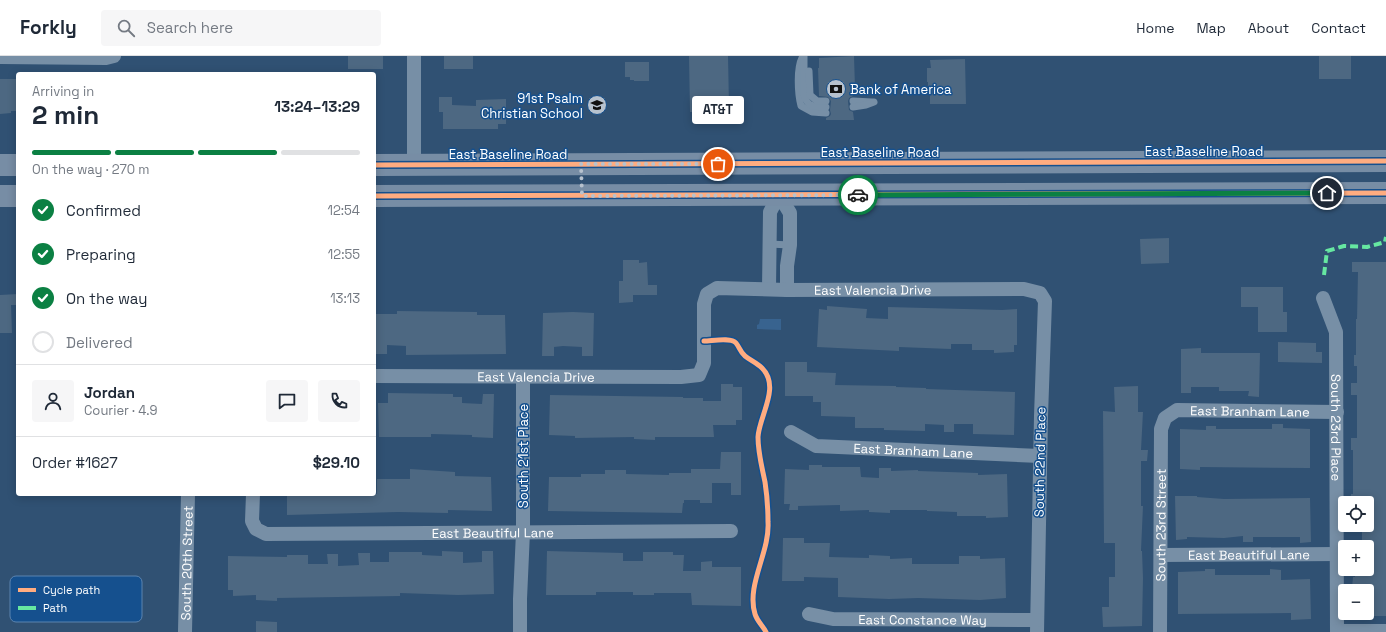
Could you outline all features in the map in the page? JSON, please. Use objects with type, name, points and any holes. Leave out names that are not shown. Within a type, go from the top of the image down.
[{"type":"main road","name":"East Baseline Road","points":[[376,165],[1386,161]]},
{"type":"main road","points":[[581,164],[582,196]]},
{"type":"main road","points":[[779,164],[779,195]]},
{"type":"main road","points":[[0,165],[16,165]]},
{"type":"main road","points":[[376,183],[394,180],[402,176],[414,165],[419,174],[451,196]]},
{"type":"main road","points":[[376,196],[1386,193]]},
{"type":"main road","points":[[0,196],[16,196]]},
{"type":"street","points":[[0,58],[106,58],[114,56]]},
{"type":"street","points":[[414,56],[414,165]]},
{"type":"street","points":[[769,289],[770,212],[779,195]]},
{"type":"street","points":[[779,195],[790,213],[790,245],[787,266],[787,290]]},
{"type":"street","name":"East Valencia Drive","points":[[376,376],[681,377],[699,375],[704,363],[704,304],[708,294],[717,288],[787,290],[1024,289],[1040,293]]},
{"type":"street","name":"South 22nd Place","points":[[1037,626],[1045,301],[1040,293]]},
{"type":"street","name":"South 23rd Place","points":[[1323,298],[1336,332],[1337,631]]},
{"type":"street","name":"South 21st Place","points":[[520,632],[523,532],[523,377]]},
{"type":"street","name":"East Branham Lane","points":[[1165,418],[1177,410],[1337,412]]},
{"type":"street","name":"South 23rd Street","points":[[1160,632],[1161,429],[1165,418]]},
{"type":"street","name":"East Branham Lane","points":[[791,432],[816,446],[1040,456]]},
{"type":"street","name":"South 20th Street","points":[[185,632],[188,496]]},
{"type":"street","name":"East Beautiful Lane","points":[[253,496],[252,521],[256,529],[266,534],[731,531]]},
{"type":"street","name":"East Beautiful Lane","points":[[1160,555],[1337,554]]},
{"type":"street","name":"East Constance Way","points":[[809,614],[833,619],[1037,626]]},
{"type":"street","points":[[1337,631],[1386,631]]},
{"type":"lane","points":[[805,56],[804,95],[806,100],[809,105],[814,107],[826,107]]},
{"type":"lane","points":[[853,107],[872,103]]},
{"type":"lane","points":[[769,244],[790,245]]},
{"type":"water","points":[[760,319],[781,319],[781,330],[757,329]]},
{"type":"building","points":[[348,56],[383,56],[383,69],[348,69]]},
{"type":"building","points":[[444,56],[473,56],[473,69],[444,69]]},
{"type":"building","points":[[689,56],[728,56],[729,106],[716,119],[707,119],[707,112],[690,112]]},
{"type":"building","name":"Bank of America","points":[[854,56],[855,88],[853,88],[853,96],[849,98],[848,101],[849,110],[853,112],[854,120],[826,120],[826,118],[831,114],[831,101],[828,97],[819,96],[819,58]]},
{"type":"building","points":[[1319,56],[1351,56],[1351,79],[1319,79]]},
{"type":"building","points":[[965,59],[966,104],[930,104],[927,68],[931,68],[930,60]]},
{"type":"building","points":[[625,62],[649,62],[649,81],[634,81],[630,80],[630,77],[625,77]]},
{"type":"building","points":[[0,79],[16,79],[16,111],[0,114]]},
{"type":"building","points":[[439,97],[452,97],[452,105],[476,106],[476,100],[506,99],[506,124],[498,124],[498,129],[443,129],[443,112],[439,112]]},
{"type":"building","points":[[1169,238],[1169,263],[1141,264],[1140,239]]},
{"type":"building","points":[[623,260],[639,260],[639,263],[647,262],[648,285],[657,285],[657,295],[633,295],[633,302],[619,303],[619,281],[623,281]]},
{"type":"building","points":[[1352,262],[1386,262],[1386,616],[1374,616],[1374,584],[1352,584],[1353,577],[1355,576],[1374,576],[1374,540],[1362,540],[1362,532],[1374,532],[1374,496],[1351,496],[1351,494],[1353,494],[1353,450],[1351,450],[1351,438],[1357,438],[1357,395],[1351,395],[1351,383],[1357,383],[1357,366],[1354,366],[1354,355],[1356,355],[1358,272],[1352,272]]},
{"type":"building","points":[[1241,287],[1283,287],[1283,312],[1287,312],[1287,332],[1258,332],[1258,307],[1241,307]]},
{"type":"building","points":[[16,294],[16,305],[11,305],[12,333],[0,333],[0,295]]},
{"type":"building","points":[[827,306],[867,309],[866,318],[888,319],[888,307],[1002,310],[1017,309],[1017,345],[1014,345],[1014,352],[994,353],[994,350],[972,350],[972,344],[951,344],[951,349],[899,347],[899,351],[817,347],[819,309],[827,310]]},
{"type":"building","points":[[397,311],[477,312],[477,315],[505,315],[506,354],[406,355],[406,346],[387,345],[387,354],[376,354],[376,314],[397,314]]},
{"type":"building","points":[[543,313],[594,313],[593,356],[582,356],[582,347],[563,346],[554,347],[554,356],[542,356]]},
{"type":"building","points":[[1278,342],[1316,343],[1316,352],[1322,352],[1322,363],[1278,362]]},
{"type":"building","points":[[1201,348],[1201,353],[1260,353],[1259,397],[1248,396],[1249,391],[1219,391],[1219,387],[1191,387],[1191,393],[1181,393],[1181,349]]},
{"type":"building","points":[[785,362],[807,362],[807,372],[836,373],[835,385],[896,386],[926,389],[1015,392],[1014,435],[973,434],[973,424],[954,424],[954,432],[944,432],[944,425],[925,424],[925,431],[884,430],[884,428],[855,428],[855,417],[821,416],[821,402],[813,402],[813,396],[785,396]]},
{"type":"building","points":[[721,384],[733,384],[733,387],[742,387],[742,420],[736,420],[736,425],[713,425],[714,437],[655,437],[655,440],[634,439],[634,437],[575,438],[575,436],[549,435],[550,395],[683,397],[703,398],[703,401],[721,401]]},
{"type":"building","points":[[1138,386],[1138,412],[1143,412],[1141,450],[1148,450],[1147,461],[1141,461],[1141,506],[1143,506],[1141,551],[1143,578],[1142,626],[1103,627],[1102,607],[1109,607],[1109,577],[1115,577],[1115,543],[1104,543],[1103,411],[1115,412],[1114,387]]},
{"type":"building","points":[[388,393],[453,394],[453,397],[462,397],[462,403],[482,404],[483,394],[494,394],[493,438],[472,437],[472,435],[431,434],[431,437],[379,437],[378,403],[388,403]]},
{"type":"building","points":[[1272,424],[1283,424],[1283,428],[1310,429],[1310,468],[1200,467],[1200,470],[1180,469],[1180,429],[1206,430],[1206,426],[1216,426],[1216,429],[1272,429]]},
{"type":"building","points":[[721,452],[741,452],[741,495],[731,495],[731,483],[712,483],[712,503],[700,503],[700,500],[684,500],[682,513],[548,511],[549,477],[581,477],[581,474],[605,474],[605,470],[626,470],[626,474],[669,475],[669,473],[691,473],[691,469],[720,469]]},
{"type":"building","points":[[809,465],[822,465],[822,467],[860,467],[861,477],[879,478],[879,468],[891,468],[891,471],[918,470],[978,473],[978,475],[1007,474],[1008,517],[986,518],[986,516],[957,516],[957,512],[927,510],[890,510],[890,513],[869,512],[869,510],[840,511],[840,505],[798,506],[798,510],[789,510],[790,504],[784,504],[785,469],[809,470]]},
{"type":"building","points":[[410,469],[455,472],[455,476],[491,477],[492,511],[448,510],[448,513],[398,512],[287,515],[287,496],[376,496],[377,479],[410,479]]},
{"type":"building","points":[[1175,496],[1197,496],[1224,499],[1310,498],[1311,542],[1300,543],[1300,537],[1253,537],[1253,542],[1243,542],[1243,536],[1224,538],[1187,537],[1187,539],[1176,540]]},
{"type":"building","points":[[783,538],[804,538],[804,543],[830,543],[829,557],[869,558],[869,555],[890,556],[890,559],[912,558],[912,564],[959,564],[959,556],[980,556],[980,559],[1005,558],[1006,598],[980,600],[838,597],[838,578],[804,577],[804,581],[782,581]]},
{"type":"building","points":[[442,551],[463,552],[463,563],[482,562],[482,551],[493,551],[494,594],[458,595],[400,593],[400,596],[277,598],[277,601],[256,600],[256,595],[233,596],[233,590],[228,590],[228,556],[287,557],[287,555],[308,555],[308,564],[328,564],[327,554],[338,554],[338,566],[359,565],[358,553],[370,553],[370,562],[389,562],[389,552],[422,552],[422,555],[442,556]]},
{"type":"building","points":[[547,551],[623,553],[623,561],[643,561],[643,552],[673,552],[673,555],[684,555],[683,571],[701,571],[701,562],[712,561],[712,567],[741,567],[741,606],[692,605],[691,593],[654,593],[654,595],[633,595],[633,592],[596,592],[596,595],[546,595]]},
{"type":"building","points":[[1205,569],[1215,569],[1215,575],[1270,575],[1270,569],[1281,570],[1281,580],[1310,579],[1311,619],[1291,620],[1291,613],[1178,614],[1178,572],[1205,571]]},
{"type":"building","points":[[256,621],[277,622],[277,632],[256,632]]},
{"type":"marked path","points":[[1324,275],[1327,251],[1344,246],[1367,247],[1385,242],[1386,237]]},
{"type":"cycle path","points":[[376,165],[1386,161]]},
{"type":"cycle path","points":[[376,196],[1386,193]]},
{"type":"cycle path","points":[[704,341],[734,341],[743,354],[762,368],[770,384],[768,402],[759,429],[758,437],[759,454],[767,497],[768,533],[756,580],[753,603],[756,617],[766,632]]},
{"type":"way so far","points":[[718,164],[581,164],[582,196],[858,195]]},
{"type":"place","name":"Bank of America","points":[[836,89]]},
{"type":"place","name":"91st Psalm Christian School","points":[[597,105]]},
{"type":"place","name":"AT&T","points":[[718,164]]},
{"type":"route","points":[[858,195],[1327,193]]}]
